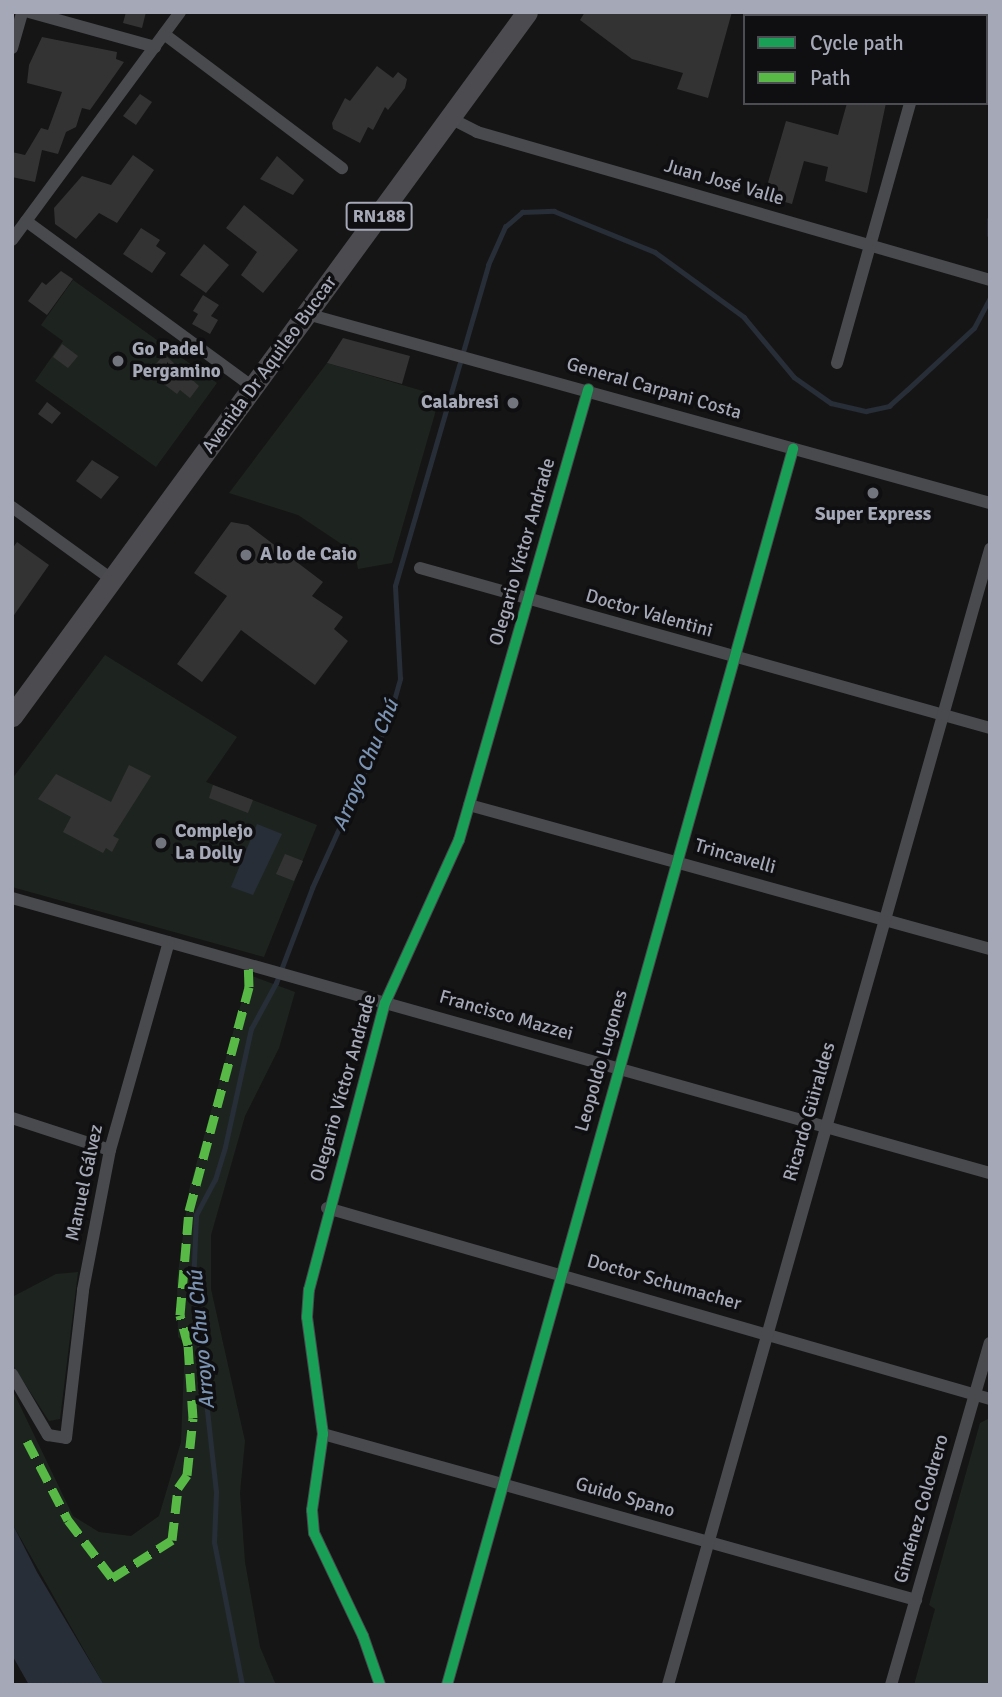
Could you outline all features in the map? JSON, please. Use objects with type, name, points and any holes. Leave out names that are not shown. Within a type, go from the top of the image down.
[{"type":"highway","name":"Avenida Dr Aquileo Buccar","points":[[12,716],[527,12]]},
{"type":"street","points":[[12,48],[22,12]]},
{"type":"street","points":[[29,12],[155,47]]},
{"type":"street","points":[[12,240],[180,12]]},
{"type":"street","points":[[164,34],[342,168]]},
{"type":"street","points":[[837,363],[909,105]]},
{"type":"street","name":"Juan José Valle","points":[[450,118],[477,132],[990,280]]},
{"type":"street","points":[[12,225],[26,221]]},
{"type":"street","points":[[26,221],[254,388]]},
{"type":"street","name":"General Carpani Costa","points":[[307,314],[587,389],[990,503]]},
{"type":"street","name":"Olegario Víctor Andrade","points":[[380,1685],[363,1636],[314,1533],[312,1510],[323,1434],[307,1317],[327,1208],[385,1003],[459,840],[587,389]]},
{"type":"street","name":"Leopoldo Lugones","points":[[447,1685],[560,1273],[793,449]]},
{"type":"street","points":[[12,507],[111,579]]},
{"type":"street","name":"Ricardo Güiraldes","points":[[668,1685],[990,549]]},
{"type":"street","name":"Doctor Valentini","points":[[420,569],[990,728]]},
{"type":"street","name":"Trincavelli","points":[[470,805],[678,860],[990,949]]},
{"type":"street","name":"Francisco Mazzei","points":[[12,898],[990,1173]]},
{"type":"street","name":"Manuel Gálvez","points":[[12,1374],[48,1435],[66,1438],[83,1290],[110,1150],[169,942]]},
{"type":"street","points":[[12,1118],[110,1150]]},
{"type":"street","name":"Doctor Schumacher","points":[[327,1208],[990,1399]]},
{"type":"street","name":"Giménez Colodrero","points":[[891,1685],[990,1343]]},
{"type":"street","name":"Guido Spano","points":[[323,1434],[916,1600]]},
{"type":"shaded area","name":"Go Padel Pergamino","points":[[73,280],[217,383],[156,467],[35,381],[63,341],[41,325]]},
{"type":"shaded area","points":[[327,363],[440,396],[392,563],[358,569],[355,553],[298,515],[229,493]]},
{"type":"shaded area","name":"Complejo La Dolly","points":[[105,655],[237,737],[206,782],[317,825],[264,957],[12,887],[12,779]]},
{"type":"shaded area","points":[[257,824],[282,834],[253,895],[231,887]]},
{"type":"shaded area","points":[[249,975],[295,992],[279,1048],[245,1116],[211,1235],[211,1289],[245,1441],[240,1493],[245,1562],[260,1647],[276,1685],[104,1685],[12,1523],[12,1389],[73,1516],[99,1532],[131,1536],[159,1516],[181,1442],[185,1343],[178,1337],[177,1280],[189,1190]]},
{"type":"shaded area","points":[[78,1272],[60,1419],[49,1421],[12,1364],[12,1297],[56,1274]]},
{"type":"shaded area","points":[[990,1418],[990,1685],[914,1685],[935,1609],[929,1605],[980,1423]]},
{"type":"shaded area","points":[[12,1523],[37,1572],[104,1685],[29,1685],[12,1655]]},
{"type":"building","points":[[126,12],[146,12],[142,28],[123,23]]},
{"type":"building","points":[[585,12],[732,12],[708,98],[677,89],[683,73],[632,59],[580,20]]},
{"type":"building","points":[[42,37],[117,52],[116,59],[124,62],[90,110],[82,108],[76,127],[66,132],[58,154],[42,150],[35,182],[12,177],[12,152],[25,155],[41,128],[48,130],[62,92],[27,83],[29,65]]},
{"type":"building","points":[[377,66],[393,78],[398,72],[407,79],[405,88],[388,110],[385,107],[373,130],[368,127],[360,143],[333,129],[332,123],[345,98],[350,101]]},
{"type":"building","points":[[140,94],[152,102],[136,125],[123,116]]},
{"type":"building","points":[[846,105],[886,105],[867,193],[825,181],[828,167],[804,161],[792,204],[764,196],[786,121],[838,135]]},
{"type":"building","points":[[133,155],[154,170],[117,223],[99,213],[76,239],[55,224],[54,208],[82,176],[111,185]]},
{"type":"building","points":[[277,156],[304,180],[293,195],[260,179]]},
{"type":"building","points":[[244,205],[298,250],[263,293],[241,275],[257,252],[226,228]]},
{"type":"building","points":[[141,228],[160,240],[156,246],[166,253],[152,273],[123,254]]},
{"type":"building","points":[[204,244],[229,265],[206,293],[180,275]]},
{"type":"building","points":[[61,271],[73,279],[47,315],[28,301],[42,282],[46,285]]},
{"type":"building","points":[[203,295],[219,305],[211,316],[218,320],[210,334],[192,324],[198,314],[193,311]]},
{"type":"building","points":[[343,338],[410,356],[402,384],[327,363]]},
{"type":"building","points":[[62,344],[78,356],[68,368],[53,357]]},
{"type":"building","points":[[164,354],[199,386],[190,398],[180,390],[177,394],[149,373]]},
{"type":"building","points":[[47,402],[61,413],[52,424],[38,414]]},
{"type":"building","points":[[92,460],[119,477],[101,499],[76,481]]},
{"type":"building","points":[[231,522],[248,525],[323,582],[312,596],[343,617],[334,629],[348,641],[315,685],[241,630],[202,682],[177,664],[227,596],[194,573]]},
{"type":"building","points":[[17,542],[49,565],[12,618],[12,549]]},
{"type":"building","points":[[129,765],[151,776],[113,836],[119,839],[112,852],[106,848],[103,853],[63,832],[71,817],[38,799],[56,774],[111,802]]},
{"type":"building","points":[[213,785],[253,800],[248,813],[209,798]]},
{"type":"building","points":[[285,854],[303,861],[294,881],[276,874]]},
{"type":"waterway","name":"Arroyo Chu Chú","points":[[242,1685],[214,1542],[216,1492],[193,1285],[196,1215],[215,1180],[225,1147],[251,1029],[276,983],[312,888],[389,718],[400,679],[395,586],[488,265],[505,227],[522,212],[554,211],[655,252],[744,317],[794,377],[831,403],[866,411],[889,406],[907,390],[974,328],[990,298]]},
{"type":"waterway","name":"Arroyo Chu Chú","points":[[990,219],[990,235]]},
{"type":"marked path","points":[[27,1441],[68,1520],[112,1578],[172,1540],[178,1488],[187,1475],[193,1418],[188,1345],[180,1315],[189,1211],[249,987],[248,964]]},
{"type":"cycle path","points":[[380,1685],[363,1636],[314,1533],[312,1510],[323,1434],[307,1317],[309,1290],[385,1003],[459,840],[588,389]]},
{"type":"cycle path","points":[[447,1685],[793,449]]},
{"type":"place","name":"Go Padel Pergamino","points":[[118,361]]},
{"type":"place","name":"Calabresi","points":[[513,403]]},
{"type":"place","name":"Super Express","points":[[873,493]]},
{"type":"place","name":"A lo de Caio","points":[[246,555]]},
{"type":"place","name":"Complejo La Dolly","points":[[161,843]]}]
